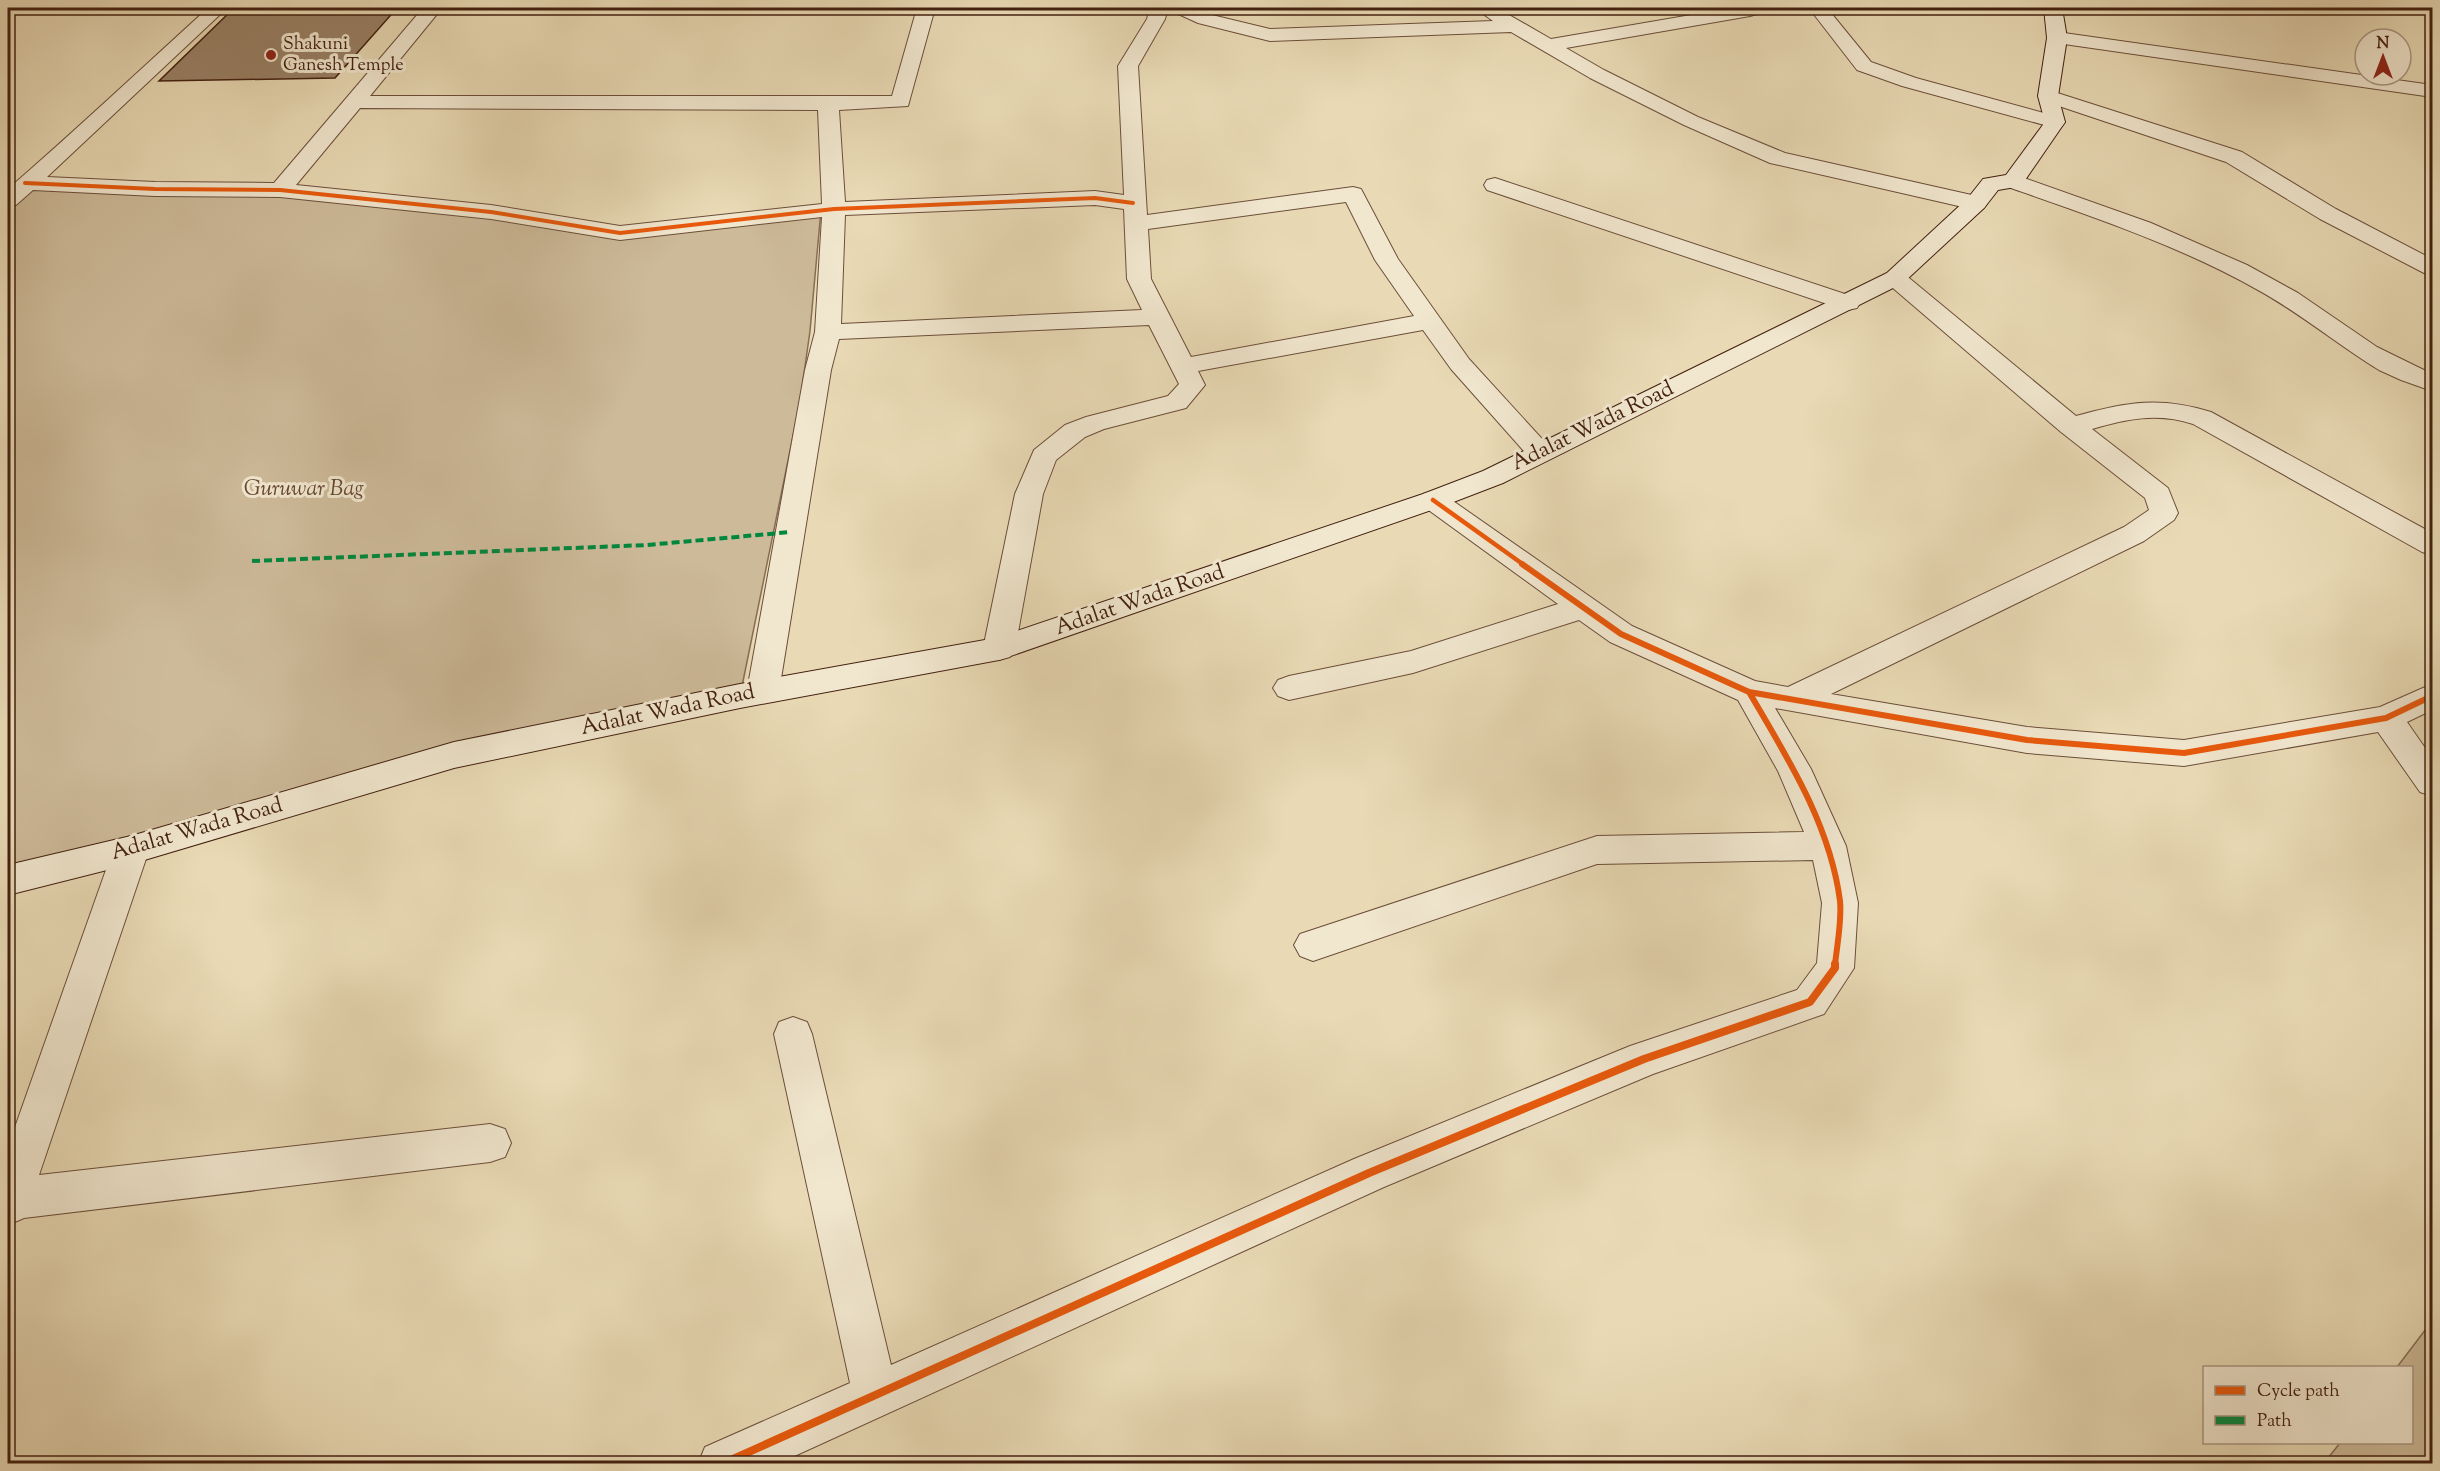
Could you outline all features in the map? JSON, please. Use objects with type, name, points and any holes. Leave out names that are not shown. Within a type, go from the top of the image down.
[{"type":"street","points":[[8,200],[218,8]]},
{"type":"street","points":[[280,190],[433,8]]},
{"type":"street","points":[[354,102],[828,104],[902,102],[926,8]]},
{"type":"street","points":[[999,650],[1029,494],[1044,456],[1075,431],[1095,423],[1177,402],[1192,385],[1139,279],[1128,66],[1156,19],[1159,8]]},
{"type":"street","points":[[1181,8],[1205,19],[1270,35],[1517,26]]},
{"type":"street","points":[[1484,8],[1597,74],[1690,121],[1778,158],[1976,203]]},
{"type":"street","points":[[1549,45],[1750,10],[1749,8]]},
{"type":"street","points":[[1818,8],[1864,66],[1920,85],[2051,109],[2234,157],[2328,214],[2433,268]]},
{"type":"street","points":[[2053,8],[2057,38],[2051,109],[2013,182],[2168,236],[2270,286],[2359,347],[2413,378],[2433,383]]},
{"type":"street","points":[[2057,38],[2433,91]]},
{"type":"street","points":[[763,691],[818,370],[828,332],[834,209],[828,104]]},
{"type":"street","name":"Adalat Wada Road","points":[[8,880],[131,850],[454,755],[763,691],[999,650],[1433,500],[1493,477],[1895,278],[1976,203],[1991,184],[2013,182]]},
{"type":"street","points":[[25,183],[155,189],[280,190],[491,212],[620,233],[834,209],[1095,198],[1134,214],[1353,194],[1387,261],[1460,364],[1540,452]]},
{"type":"street","points":[[1495,185],[1848,303]]},
{"type":"street","points":[[1792,699],[2134,534],[2164,513],[2158,494],[2071,426],[1895,278]]},
{"type":"street","points":[[828,332],[1158,317]]},
{"type":"street","points":[[1182,366],[1430,321]]},
{"type":"street","points":[[2071,426],[2134,409],[2157,407],[2189,412],[2213,423],[2433,545]]},
{"type":"street","points":[[1433,500],[1621,634],[1749,692],[2027,740],[2184,753],[2386,718],[2433,696]]},
{"type":"street","points":[[1289,688],[1413,662],[1584,607]]},
{"type":"street","points":[[722,1464],[1369,1173],[1644,1059],[1810,1002],[1835,968],[1840,903],[1828,846],[1794,769],[1749,692]]},
{"type":"street","points":[[2386,718],[2433,783]]},
{"type":"street","points":[[1313,945],[1597,850],[1828,846]]},
{"type":"street","points":[[131,850],[8,1202],[490,1143]]},
{"type":"street","points":[[793,1034],[875,1394]]},
{"type":"green space","name":"Guruwar Bag","points":[[30,185],[280,190],[620,233],[821,210],[810,331],[800,402],[740,696],[454,755],[131,850],[8,880],[8,208]]},
{"type":"green space","points":[[2432,1321],[2432,1463],[2324,1463],[2339,1444],[2413,1444],[2413,1366],[2398,1366]]},
{"type":"building","name":"Shakuni Ganesh Temple","points":[[234,8],[397,8],[335,78],[159,81]]},
{"type":"marked path","points":[[252,561],[647,545],[791,532]]},
{"type":"cycle path","points":[[25,183],[155,189],[280,190],[491,212],[620,233],[834,209],[1095,198],[1133,203]]},
{"type":"cycle path","points":[[1433,500],[1621,634],[1749,692],[2027,740],[2184,753],[2386,718],[2432,696]]},
{"type":"cycle path","points":[[722,1464],[1369,1173],[1644,1059],[1810,1002],[1835,968],[1840,903],[1828,846],[1794,769],[1749,692]]},
{"type":"place","name":"Shakuni Ganesh Temple","points":[[271,55]]}]
